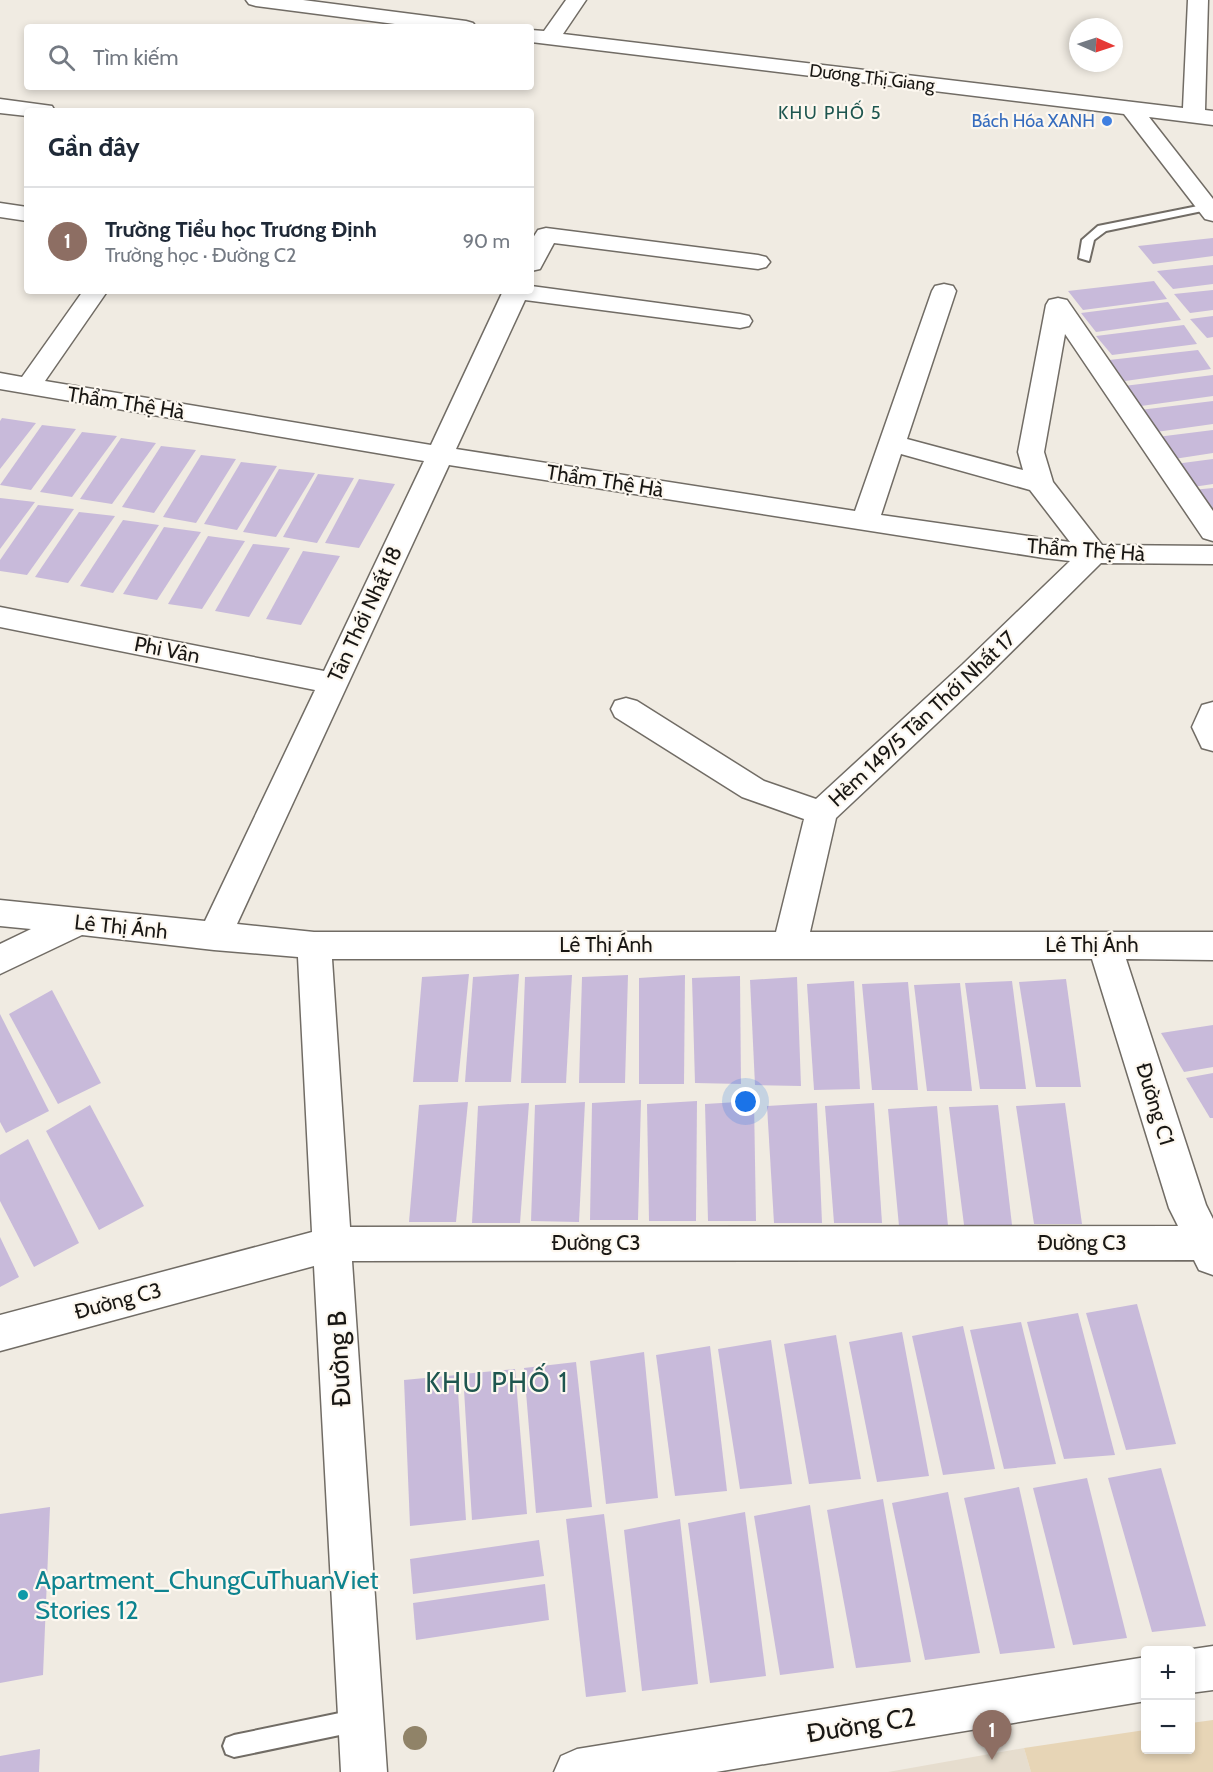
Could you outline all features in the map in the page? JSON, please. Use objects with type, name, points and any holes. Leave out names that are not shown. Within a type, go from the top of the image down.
[{"type":"street","points":[[256,0],[375,7],[452,24]]},
{"type":"street","points":[[540,38],[576,0]]},
{"type":"street","points":[[1198,0],[1204,116]]},
{"type":"street","name":"Dương Thị Giang","points":[[540,38],[1132,110],[1204,116]]},
{"type":"street","points":[[0,106],[24,109]]},
{"type":"street","points":[[1132,110],[1210,210]]},
{"type":"street","points":[[0,210],[24,214]]},
{"type":"street","points":[[534,258],[546,235],[758,262]]},
{"type":"street","points":[[865,521],[944,291]]},
{"type":"street","name":"Tân Thới Nhất 18","points":[[534,293],[740,321]]},
{"type":"street","points":[[28,387],[93,294]]},
{"type":"street","name":"Tân Thới Nhất 18","points":[[214,937],[515,294]]},
{"type":"street","points":[[1094,554],[1040,484],[1031,452],[1058,305],[1213,532]]},
{"type":"street","name":"Thẩm Thệ Hà","points":[[0,381],[439,455],[1044,549],[1094,554],[1213,555]]},
{"type":"street","points":[[892,443],[1040,484]]},
{"type":"street","name":"Hẻm 149/5 Tân Thới Nhất 17","points":[[790,945],[821,813],[974,671],[1094,554]]},
{"type":"street","name":"Phi Vân","points":[[0,617],[333,683]]},
{"type":"street","points":[[626,709],[753,789],[821,813]]},
{"type":"street","points":[[1213,713],[1207,727],[1213,740]]},
{"type":"street","name":"Lê Thị Ánh","points":[[0,913],[214,937],[314,945],[1213,946]]},
{"type":"street","points":[[0,960],[76,922]]},
{"type":"street","name":"Đường B","points":[[314,945],[364,1772]]},
{"type":"street","name":"Đường C1","points":[[1105,946],[1188,1208],[1209,1251]]},
{"type":"street","name":"Đường C3","points":[[0,1333],[332,1244],[1209,1251]]},
{"type":"street","points":[[1195,1670],[1213,1668]]},
{"type":"street","name":"Đường C2","points":[[577,1772],[1141,1680]]},
{"type":"lane","points":[[1084,258],[1085,244],[1091,234],[1102,228],[1210,210]]},
{"type":"lane","points":[[234,1746],[361,1720]]},
{"type":"shaded area","points":[[1213,1720],[1213,1772],[1031,1772],[1024,1748],[1141,1731],[1141,1754],[1195,1754],[1195,1722]]},
{"type":"shaded area","points":[[1024,1748],[1031,1772],[888,1772]]},
{"type":"building","points":[[1213,238],[1213,256],[1153,264],[1138,246]]},
{"type":"building","points":[[1213,265],[1213,284],[1173,289],[1157,271]]},
{"type":"building","points":[[1154,281],[1167,299],[1083,310],[1068,291]]},
{"type":"building","points":[[1213,290],[1213,310],[1190,313],[1174,294]]},
{"type":"building","points":[[1168,302],[1181,320],[1096,332],[1081,313]]},
{"type":"building","points":[[1213,316],[1213,337],[1207,338],[1190,319]]},
{"type":"building","points":[[1184,325],[1197,344],[1112,355],[1096,336]]},
{"type":"building","points":[[1198,350],[1211,369],[1125,381],[1109,360]]},
{"type":"building","points":[[1213,375],[1213,396],[1141,406],[1124,386]]},
{"type":"building","points":[[1213,401],[1213,424],[1156,432],[1140,410]]},
{"type":"building","points":[[2,418],[36,423],[0,469],[0,421]]},
{"type":"building","points":[[42,425],[76,429],[31,490],[0,485]]},
{"type":"building","points":[[1213,430],[1213,453],[1174,459],[1157,437]]},
{"type":"building","points":[[82,432],[117,436],[72,497],[40,492]]},
{"type":"building","points":[[121,438],[156,443],[112,504],[80,499]]},
{"type":"building","points":[[161,446],[196,450],[154,513],[122,507]]},
{"type":"building","points":[[201,455],[236,459],[196,523],[163,517]]},
{"type":"building","points":[[1213,459],[1213,484],[1193,487],[1175,464]]},
{"type":"building","points":[[241,462],[277,466],[237,530],[204,524]]},
{"type":"building","points":[[279,469],[315,473],[276,537],[243,532]]},
{"type":"building","points":[[318,474],[354,478],[317,543],[283,537]]},
{"type":"building","points":[[359,479],[395,484],[359,548],[325,543]]},
{"type":"building","points":[[1213,488],[1213,513],[1192,490]]},
{"type":"building","points":[[0,498],[35,502],[0,549]]},
{"type":"building","points":[[38,505],[74,509],[27,575],[0,571],[0,560]]},
{"type":"building","points":[[79,512],[115,516],[68,583],[35,577]]},
{"type":"building","points":[[123,520],[159,525],[113,593],[80,586]]},
{"type":"building","points":[[164,527],[201,532],[157,600],[123,594]]},
{"type":"building","points":[[208,536],[245,541],[202,609],[168,604]]},
{"type":"building","points":[[253,544],[290,548],[249,617],[215,611]]},
{"type":"building","points":[[303,551],[340,556],[301,625],[266,619]]},
{"type":"building","points":[[469,974],[458,1082],[413,1082],[422,977]]},
{"type":"building","points":[[519,974],[511,1082],[465,1082],[473,977]]},
{"type":"building","points":[[572,975],[566,1083],[521,1083],[525,977]]},
{"type":"building","points":[[628,975],[625,1083],[579,1083],[582,977]]},
{"type":"building","points":[[685,975],[684,1084],[639,1084],[639,978]]},
{"type":"building","points":[[740,976],[741,1084],[695,1083],[692,978]]},
{"type":"building","points":[[797,977],[801,1086],[755,1085],[750,980]]},
{"type":"building","points":[[1066,979],[1081,1087],[1036,1087],[1019,982]]},
{"type":"building","points":[[854,981],[860,1089],[814,1090],[807,984]]},
{"type":"building","points":[[1012,981],[1026,1089],[980,1089],[965,983]]},
{"type":"building","points":[[908,982],[918,1090],[872,1090],[862,984]]},
{"type":"building","points":[[960,983],[972,1091],[927,1091],[914,985]]},
{"type":"building","points":[[52,990],[101,1083],[58,1104],[9,1014]]},
{"type":"building","points":[[0,1014],[49,1111],[6,1133],[0,1122]]},
{"type":"building","points":[[1213,1025],[1213,1067],[1184,1072],[1161,1033]]},
{"type":"building","points":[[1213,1073],[1213,1118],[1210,1118],[1186,1078]]},
{"type":"building","points":[[641,1100],[638,1220],[590,1220],[592,1103]]},
{"type":"building","points":[[697,1101],[696,1221],[649,1221],[647,1104]]},
{"type":"building","points":[[754,1101],[756,1221],[708,1221],[705,1104]]},
{"type":"building","points":[[468,1102],[456,1222],[409,1222],[419,1105]]},
{"type":"building","points":[[585,1102],[579,1222],[531,1221],[535,1105]]},
{"type":"building","points":[[529,1103],[520,1223],[472,1223],[478,1106]]},
{"type":"building","points":[[817,1103],[822,1223],[774,1223],[767,1106]]},
{"type":"building","points":[[874,1103],[882,1223],[834,1223],[825,1106]]},
{"type":"building","points":[[1065,1103],[1082,1224],[1034,1224],[1016,1106]]},
{"type":"building","points":[[90,1105],[144,1206],[99,1230],[46,1131]]},
{"type":"building","points":[[998,1105],[1012,1225],[964,1225],[949,1107]]},
{"type":"building","points":[[937,1106],[948,1226],[899,1226],[888,1109]]},
{"type":"building","points":[[28,1139],[79,1243],[34,1267],[0,1201],[0,1155]]},
{"type":"building","points":[[0,1237],[19,1277],[0,1287]]},
{"type":"building","points":[[1137,1304],[1176,1444],[1126,1450],[1086,1313]]},
{"type":"building","points":[[1078,1313],[1115,1455],[1064,1459],[1027,1322]]},
{"type":"building","points":[[1021,1322],[1056,1464],[1004,1469],[970,1330]]},
{"type":"building","points":[[963,1326],[995,1469],[943,1475],[912,1336]]},
{"type":"building","points":[[902,1332],[929,1476],[877,1482],[849,1342]]},
{"type":"building","points":[[836,1335],[861,1479],[809,1484],[784,1344]]},
{"type":"building","points":[[771,1340],[792,1484],[740,1489],[718,1349]]},
{"type":"building","points":[[710,1346],[727,1491],[675,1496],[656,1355]]},
{"type":"building","points":[[644,1352],[658,1498],[606,1504],[590,1361]]},
{"type":"building","points":[[576,1362],[592,1507],[536,1513],[524,1368]]},
{"type":"building","points":[[515,1369],[527,1514],[472,1520],[463,1374]]},
{"type":"building","points":[[457,1375],[466,1520],[410,1526],[404,1380]]},
{"type":"building","points":[[1161,1468],[1206,1626],[1152,1632],[1108,1478]]},
{"type":"building","points":[[1087,1478],[1127,1638],[1073,1645],[1033,1488]]},
{"type":"building","points":[[1019,1487],[1055,1648],[1000,1654],[964,1498]]},
{"type":"building","points":[[948,1492],[980,1653],[925,1660],[892,1503]]},
{"type":"building","points":[[883,1499],[911,1662],[856,1668],[827,1510]]},
{"type":"building","points":[[810,1505],[834,1668],[780,1675],[754,1516]]},
{"type":"building","name":"Apartment_ChungCuThuanViet Stories 12","points":[[50,1507],[43,1675],[0,1683],[0,1514]]},
{"type":"building","points":[[745,1512],[766,1676],[710,1683],[688,1523]]},
{"type":"building","points":[[604,1514],[626,1692],[586,1697],[566,1519]]},
{"type":"building","points":[[680,1519],[698,1684],[642,1691],[624,1530]]},
{"type":"building","points":[[539,1540],[544,1576],[413,1594],[410,1559]]},
{"type":"building","points":[[545,1584],[549,1620],[416,1640],[413,1603]]},
{"type":"building","points":[[40,1749],[39,1772],[0,1772],[0,1756]]},
{"type":"place","name":"Bách Hóa XANH","points":[[1107,121]]},
{"type":"place","name":"Apartment_ChungCuThuanViet Stories 12","points":[[23,1595]]},
{"type":"place","name":"Trường Tiểu học Trương Định","points":[[992,1760]]},
{"type":"district","name":"KHU PHỐ 5","points":[[830,113]]},
{"type":"district","name":"KHU PHỐ 1","points":[[497,1383]]}]
